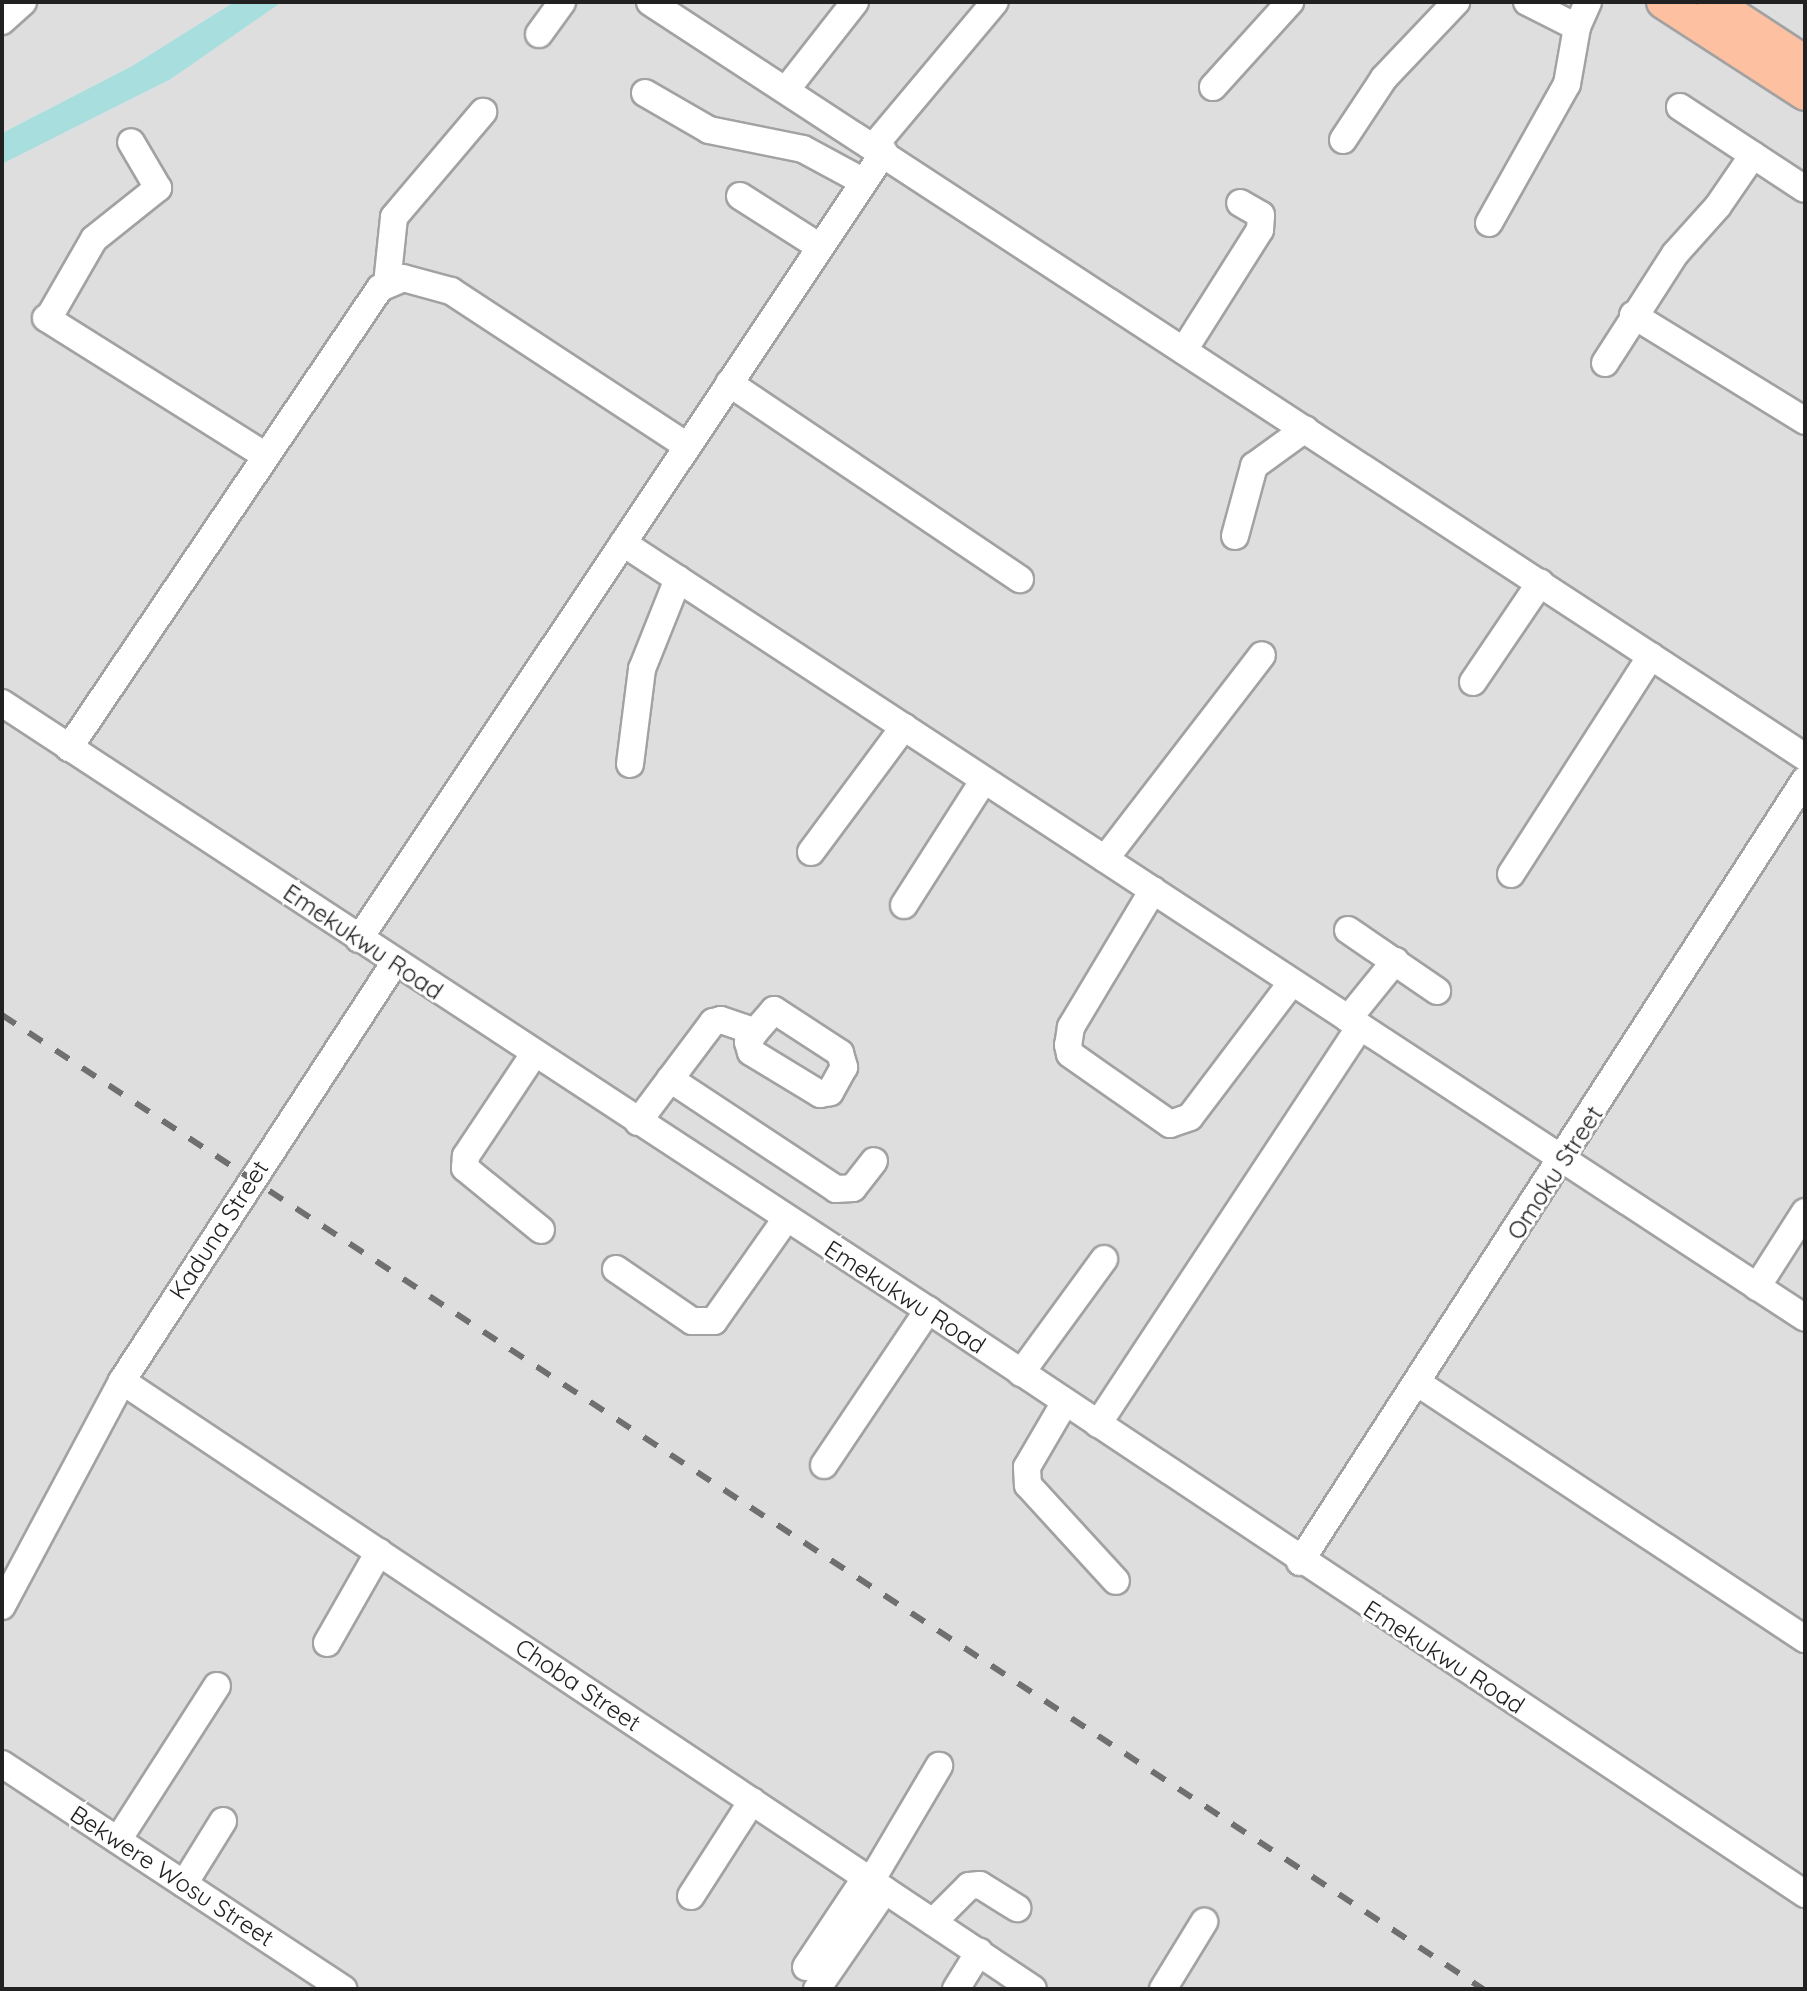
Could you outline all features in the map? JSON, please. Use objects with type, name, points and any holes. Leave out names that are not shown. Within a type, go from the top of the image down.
[{"type":"main road","points":[[1663,2],[1805,94]]},
{"type":"main road","points":[[1713,2],[1805,62]]},
{"type":"street","points":[[2,21],[23,2]]},
{"type":"street","points":[[539,34],[562,2]]},
{"type":"street","points":[[650,2],[1805,757]]},
{"type":"street","points":[[786,90],[855,2]]},
{"type":"street","points":[[359,939],[864,182],[879,149],[995,2]]},
{"type":"street","points":[[1213,87],[1290,2]]},
{"type":"street","points":[[1343,140],[1384,78],[1456,2]]},
{"type":"street","points":[[1527,2],[1577,27]]},
{"type":"street","points":[[1489,223],[1567,84],[1577,27],[1588,2]]},
{"type":"street","points":[[645,93],[709,130],[803,149],[864,182]]},
{"type":"street","points":[[1680,107],[1805,189]]},
{"type":"street","points":[[387,284],[394,217],[483,112]]},
{"type":"street","points":[[131,142],[158,188],[94,239],[47,319],[264,455]]},
{"type":"street","points":[[1605,363],[1633,315],[1753,155]]},
{"type":"street","points":[[740,196],[820,247]]},
{"type":"street","points":[[1184,350],[1260,230],[1261,215],[1240,203]]},
{"type":"street","points":[[69,748],[362,308],[387,284],[412,278],[451,291],[687,446]]},
{"type":"street","points":[[1633,315],[1805,421]]},
{"type":"street","points":[[729,383],[1020,579]]},
{"type":"street","points":[[1235,536],[1254,466],[1305,429]]},
{"type":"street","points":[[623,543],[1805,1318]]},
{"type":"street","points":[[630,764],[642,669],[678,579]]},
{"type":"street","points":[[1473,682],[1540,583]]},
{"type":"street","points":[[1105,859],[1262,655]]},
{"type":"street","points":[[1511,874],[1651,656]]},
{"type":"street","name":"Emekukwu Road","points":[[2,703],[928,1310],[1300,1562],[1805,1894]]},
{"type":"street","points":[[811,852],[904,727]]},
{"type":"street","points":[[904,905],[984,780]]},
{"type":"street","name":"Omoku Street","points":[[1300,1562],[1564,1160],[1805,780]]},
{"type":"street","points":[[1153,890],[1071,1027],[1068,1045],[1070,1054],[1170,1124],[1190,1117],[1292,982]]},
{"type":"street","points":[[1348,930],[1437,991]]},
{"type":"street","points":[[1098,1424],[1395,961]]},
{"type":"street","name":"Kaduna Street","points":[[2,1606],[122,1381],[395,963]]},
{"type":"street","points":[[638,1122],[713,1022],[721,1020],[755,1032]]},
{"type":"street","points":[[534,1054],[466,1156],[465,1168],[541,1230]]},
{"type":"street","points":[[670,1079],[836,1189],[853,1188],[874,1161]]},
{"type":"street","points":[[1757,1287],[1805,1212]]},
{"type":"street","points":[[616,1269],[692,1321],[714,1321],[786,1219]]},
{"type":"street","points":[[1021,1373],[1104,1259]]},
{"type":"street","points":[[824,1465],[928,1310]]},
{"type":"street","name":"Choba Street","points":[[122,1381],[979,1952],[1024,1986]]},
{"type":"street","points":[[1418,1383],[1805,1639]]},
{"type":"street","points":[[1065,1402],[1027,1467],[1028,1485],[1116,1581]]},
{"type":"street","name":"Kaduna Street","points":[[2,1571],[56,1505]]},
{"type":"street","points":[[327,1643],[379,1552]]},
{"type":"street","points":[[118,1840],[217,1686]]},
{"type":"street","name":"Bekwere Wosu Street","points":[[2,1764],[184,1884],[309,1980],[343,1989]]},
{"type":"street","points":[[812,1978],[874,1883],[939,1766]]},
{"type":"street","points":[[691,1896],[752,1801]]},
{"type":"street","points":[[184,1884],[223,1821]]},
{"type":"street","points":[[933,1922],[969,1886],[980,1885],[1017,1908]]},
{"type":"street","points":[[1163,1989],[1204,1922]]},
{"type":"street","points":[[956,1989],[979,1952]]},
{"type":"shaded area","points":[[2,2],[234,2],[132,66],[2,133]]},
{"type":"shaded area","points":[[282,2],[1805,2],[1805,1989],[2,1989],[2,164],[171,79]]},
{"type":"water","points":[[234,2],[282,2],[171,79],[2,164],[2,133],[132,66]]},
{"type":"railway","points":[[2,1015],[1483,1989]]}]
